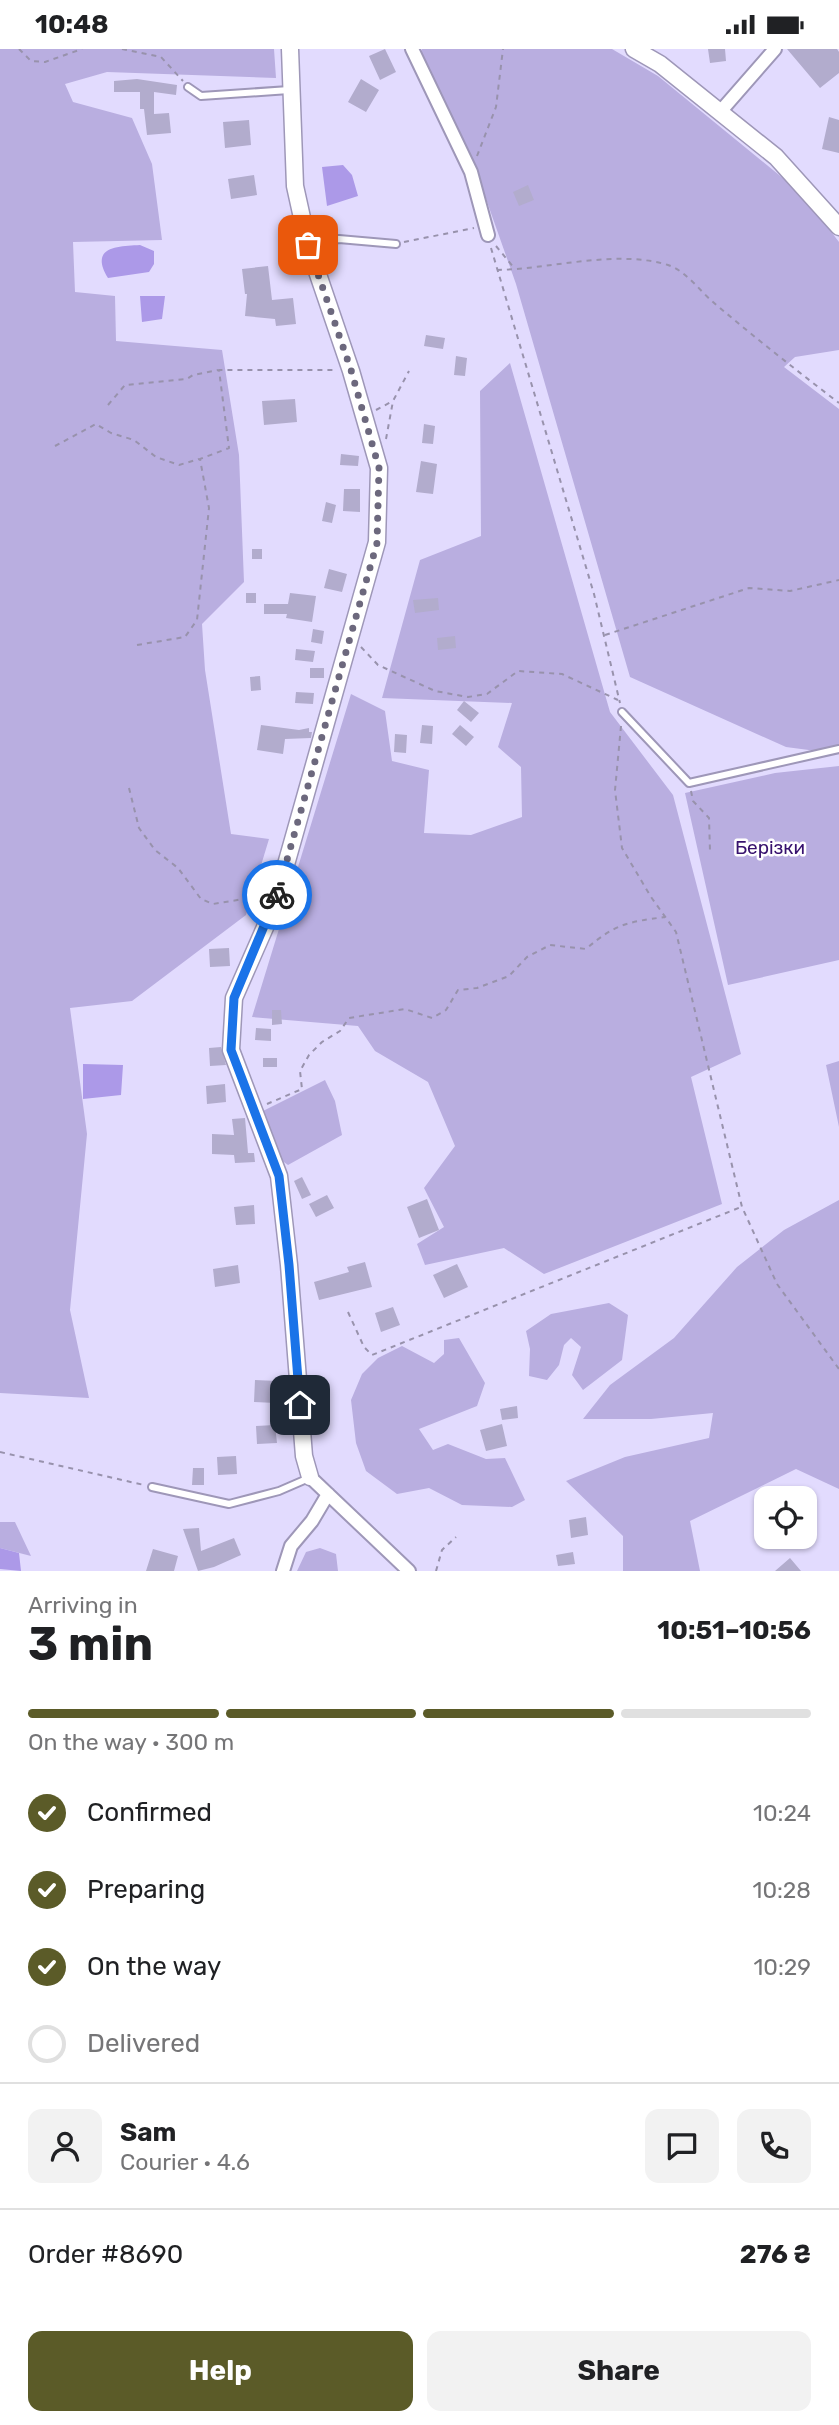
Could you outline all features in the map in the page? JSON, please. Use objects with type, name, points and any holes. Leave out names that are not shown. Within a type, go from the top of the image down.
[{"type":"street","points":[[290,49],[295,186],[308,245],[351,370],[379,468],[377,543],[275,903],[234,998],[231,1050],[279,1176],[304,1456],[310,1477],[409,1571]]},
{"type":"street","points":[[412,49],[471,172],[487,231]]},
{"type":"street","points":[[634,49],[660,64],[776,157],[839,227]]},
{"type":"street","points":[[720,112],[775,49]]},
{"type":"street","points":[[283,1571],[291,1546],[312,1521],[328,1494]]},
{"type":"lane","points":[[188,87],[201,96],[291,90]]},
{"type":"lane","points":[[308,245],[339,239],[396,244]]},
{"type":"lane","points":[[622,712],[688,783],[839,749]]},
{"type":"lane","points":[[152,1487],[229,1504],[279,1491],[310,1477]]},
{"type":"path","points":[[19,49],[31,61],[45,62],[82,49]]},
{"type":"path","points":[[122,49],[161,57],[188,87]]},
{"type":"path","points":[[471,172],[496,107],[503,49]]},
{"type":"path","points":[[396,244],[487,231]]},
{"type":"path","points":[[487,231],[515,270]]},
{"type":"path","points":[[487,231],[496,270],[629,259],[669,265],[839,403]]},
{"type":"path","points":[[108,405],[125,385],[187,379],[193,375],[219,370],[351,370]]},
{"type":"path","points":[[55,446],[96,424],[111,433],[134,440],[156,457],[179,465],[229,448],[219,370]]},
{"type":"path","points":[[385,445],[393,401],[409,371]]},
{"type":"path","points":[[363,417],[393,401]]},
{"type":"path","points":[[136,645],[185,636],[197,620],[209,508],[200,459]]},
{"type":"path","points":[[604,636],[749,587],[790,591],[839,580]]},
{"type":"path","points":[[351,636],[378,665],[435,691],[468,697],[486,694],[518,671],[562,674],[619,701]]},
{"type":"path","points":[[688,783],[693,801],[709,818],[709,851]]},
{"type":"path","points":[[129,788],[139,828],[155,850],[178,868],[201,899],[213,904],[263,895],[275,903]]},
{"type":"path","points":[[253,1109],[302,1089],[300,1071],[309,1055],[322,1042],[340,1031],[349,1018],[405,1009],[432,1018],[446,1010],[458,990],[477,988],[509,976],[527,957],[550,944],[586,949],[613,928],[633,921],[665,917]]},
{"type":"path","points":[[295,1082],[301,1080]]},
{"type":"path","points":[[727,1152],[742,1207],[777,1284],[839,1370]]},
{"type":"path","points":[[348,1312],[364,1347],[372,1355],[742,1207]]},
{"type":"path","points":[[0,1453],[152,1487]]},
{"type":"path","points":[[436,1571],[442,1550],[456,1537]]},
{"type":"green space","points":[[0,49],[274,49],[276,78],[107,72],[65,84],[73,102],[132,118],[152,164],[162,240],[73,242],[75,292],[115,296],[116,341],[222,350],[239,455],[244,582],[202,624],[205,670],[231,834],[269,839],[246,915],[132,1001],[70,1008],[87,1134],[70,1310],[89,1398],[0,1393]]},
{"type":"green space","points":[[422,49],[612,49],[658,76],[801,193],[839,242],[839,350],[795,357],[784,367],[839,409],[839,754],[786,747],[630,677],[516,284],[479,179],[419,56]]},
{"type":"green space","points":[[510,363],[610,712],[673,795],[741,1054],[691,1077],[722,1204],[544,1274],[504,1248],[425,1265],[417,1244],[444,1227],[424,1188],[455,1146],[428,1082],[375,1051],[358,1026],[252,1017],[351,694],[385,711],[392,761],[429,770],[424,833],[471,835],[522,817],[521,767],[498,747],[512,703],[382,698],[420,560],[481,536],[480,391]]},
{"type":"green space","name":"Берізки","points":[[839,766],[839,960],[728,985],[685,793],[775,773]]},
{"type":"green space","points":[[839,1061],[839,1127],[826,1065]]},
{"type":"green space","points":[[325,1080],[335,1101],[342,1135],[288,1165],[277,1157],[261,1112]]},
{"type":"green space","points":[[839,1200],[839,1489],[796,1469],[761,1486],[754,1486],[754,1490],[690,1521],[700,1571],[623,1571],[623,1536],[566,1481],[625,1457],[709,1438],[713,1413],[651,1419],[583,1419],[610,1385],[674,1338],[737,1267],[784,1230]]},
{"type":"green space","points":[[609,1303],[628,1315],[622,1360],[583,1390],[572,1375],[581,1347],[571,1338],[564,1345],[559,1365],[547,1380],[529,1376],[530,1349],[526,1331],[551,1314]]},
{"type":"green space","points":[[459,1338],[485,1383],[477,1406],[419,1429],[433,1450],[448,1444],[486,1459],[505,1458],[525,1500],[512,1507],[462,1505],[429,1488],[397,1494],[366,1471],[356,1443],[351,1400],[362,1374],[378,1358],[402,1346],[434,1363],[444,1354],[444,1340]]},
{"type":"green space","points":[[0,1522],[15,1522],[31,1556],[0,1548]]},
{"type":"green space","points":[[320,1548],[336,1554],[338,1571],[297,1571],[306,1552]]},
{"type":"shaded area","points":[[343,165],[352,175],[358,196],[327,206],[322,167]]},
{"type":"shaded area","points":[[140,245],[154,251],[154,264],[149,272],[108,278],[103,268],[104,254],[108,250],[123,246]]},
{"type":"shaded area","points":[[140,296],[165,296],[162,319],[142,322]]},
{"type":"shaded area","points":[[83,1064],[123,1065],[121,1095],[83,1099]]},
{"type":"shaded area","points":[[0,1548],[19,1553],[21,1571],[0,1569]]},
{"type":"building","points":[[385,49],[396,72],[380,80],[369,56]]},
{"type":"building","points":[[708,49],[725,49],[726,61],[710,63]]},
{"type":"building","points":[[787,49],[837,49],[839,73],[820,88]]},
{"type":"building","points":[[137,79],[177,85],[176,95],[154,92],[154,114],[169,113],[171,133],[147,135],[144,109],[140,109],[140,92],[114,92],[114,81]]},
{"type":"building","points":[[361,79],[379,90],[366,112],[348,102]]},
{"type":"building","points":[[829,117],[839,120],[839,153],[822,149]]},
{"type":"building","points":[[249,120],[251,145],[225,148],[223,122]]},
{"type":"building","points":[[254,175],[257,195],[231,199],[228,179]]},
{"type":"building","points":[[528,185],[534,200],[519,206],[513,192]]},
{"type":"building","points":[[268,266],[272,300],[293,298],[296,324],[276,326],[275,319],[245,316],[247,294],[242,269]]},
{"type":"building","points":[[426,335],[445,338],[443,349],[424,346]]},
{"type":"building","points":[[456,356],[467,358],[465,376],[454,375]]},
{"type":"building","points":[[295,399],[297,422],[264,425],[262,401]]},
{"type":"building","points":[[424,424],[435,426],[433,444],[422,443]]},
{"type":"building","points":[[341,454],[359,456],[358,466],[340,465]]},
{"type":"building","points":[[421,461],[437,464],[433,494],[416,492]]},
{"type":"building","points":[[344,489],[360,489],[360,512],[343,511]]},
{"type":"building","points":[[326,502],[336,505],[332,523],[322,521]]},
{"type":"building","points":[[252,549],[262,549],[262,559],[252,559]]},
{"type":"building","points":[[329,569],[347,574],[342,592],[324,588]]},
{"type":"building","points":[[246,593],[256,593],[256,603],[246,603]]},
{"type":"building","points":[[290,593],[316,596],[312,622],[286,618],[287,614],[264,614],[264,604],[288,604]]},
{"type":"building","points":[[438,598],[439,610],[415,613],[413,600]]},
{"type":"building","points":[[313,629],[324,631],[322,644],[311,642]]},
{"type":"building","points":[[455,636],[456,648],[438,650],[437,638]]},
{"type":"building","points":[[296,649],[315,651],[313,662],[295,660]]},
{"type":"building","points":[[310,668],[324,668],[324,678],[310,678]]},
{"type":"building","points":[[260,676],[261,690],[251,691],[250,677]]},
{"type":"building","points":[[296,692],[314,693],[313,704],[295,703]]},
{"type":"building","points":[[464,701],[479,713],[471,722],[457,710]]},
{"type":"building","points":[[261,725],[299,730],[309,728],[309,732],[312,732],[311,738],[285,739],[283,754],[257,750]]},
{"type":"building","points":[[422,725],[433,726],[432,744],[420,743]]},
{"type":"building","points":[[460,725],[474,737],[466,746],[452,734]]},
{"type":"building","points":[[395,734],[407,735],[406,753],[394,752]]},
{"type":"building","points":[[229,948],[230,966],[210,967],[209,949]]},
{"type":"building","points":[[272,1010],[281,1010],[282,1024],[272,1025]]},
{"type":"building","points":[[256,1028],[271,1029],[271,1041],[255,1040]]},
{"type":"building","points":[[221,1047],[226,1065],[210,1066],[209,1048]]},
{"type":"building","points":[[263,1058],[277,1058],[277,1067],[263,1067]]},
{"type":"building","points":[[225,1084],[226,1102],[207,1104],[206,1086]]},
{"type":"building","points":[[245,1118],[248,1153],[254,1153],[255,1162],[235,1163],[234,1155],[212,1154],[212,1134],[234,1135],[232,1119]]},
{"type":"building","points":[[302,1177],[311,1195],[302,1199],[294,1181]]},
{"type":"building","points":[[327,1195],[334,1208],[316,1217],[309,1204]]},
{"type":"building","points":[[427,1199],[439,1230],[419,1238],[407,1207]]},
{"type":"building","points":[[254,1205],[255,1224],[236,1225],[234,1207]]},
{"type":"building","points":[[365,1262],[372,1287],[319,1300],[314,1282],[349,1272],[347,1267]]},
{"type":"building","points":[[457,1264],[468,1287],[444,1298],[433,1275]]},
{"type":"building","points":[[238,1265],[240,1283],[215,1287],[213,1269]]},
{"type":"building","points":[[393,1307],[400,1325],[381,1332],[375,1313]]},
{"type":"building","points":[[255,1380],[277,1381],[276,1403],[254,1402]]},
{"type":"building","points":[[517,1406],[518,1418],[502,1420],[500,1409]]},
{"type":"building","points":[[502,1424],[507,1446],[486,1451],[480,1430]]},
{"type":"building","points":[[275,1425],[277,1443],[257,1444],[256,1426]]},
{"type":"building","points":[[236,1456],[237,1474],[218,1475],[217,1457]]},
{"type":"building","points":[[193,1468],[204,1468],[204,1485],[192,1485]]},
{"type":"building","points":[[586,1517],[588,1535],[571,1538],[569,1520]]},
{"type":"building","points":[[199,1528],[201,1551],[234,1538],[241,1555],[198,1571],[183,1529]]},
{"type":"building","points":[[153,1549],[178,1556],[174,1571],[146,1571]]},
{"type":"building","points":[[573,1552],[575,1564],[558,1566],[556,1555]]},
{"type":"building","points":[[790,1558],[801,1571],[775,1571]]},
{"type":"way so far","points":[[277,895],[377,543],[379,468],[351,370],[308,245]]},
{"type":"route","points":[[277,895],[234,998],[231,1050],[279,1176],[300,1405]]}]
